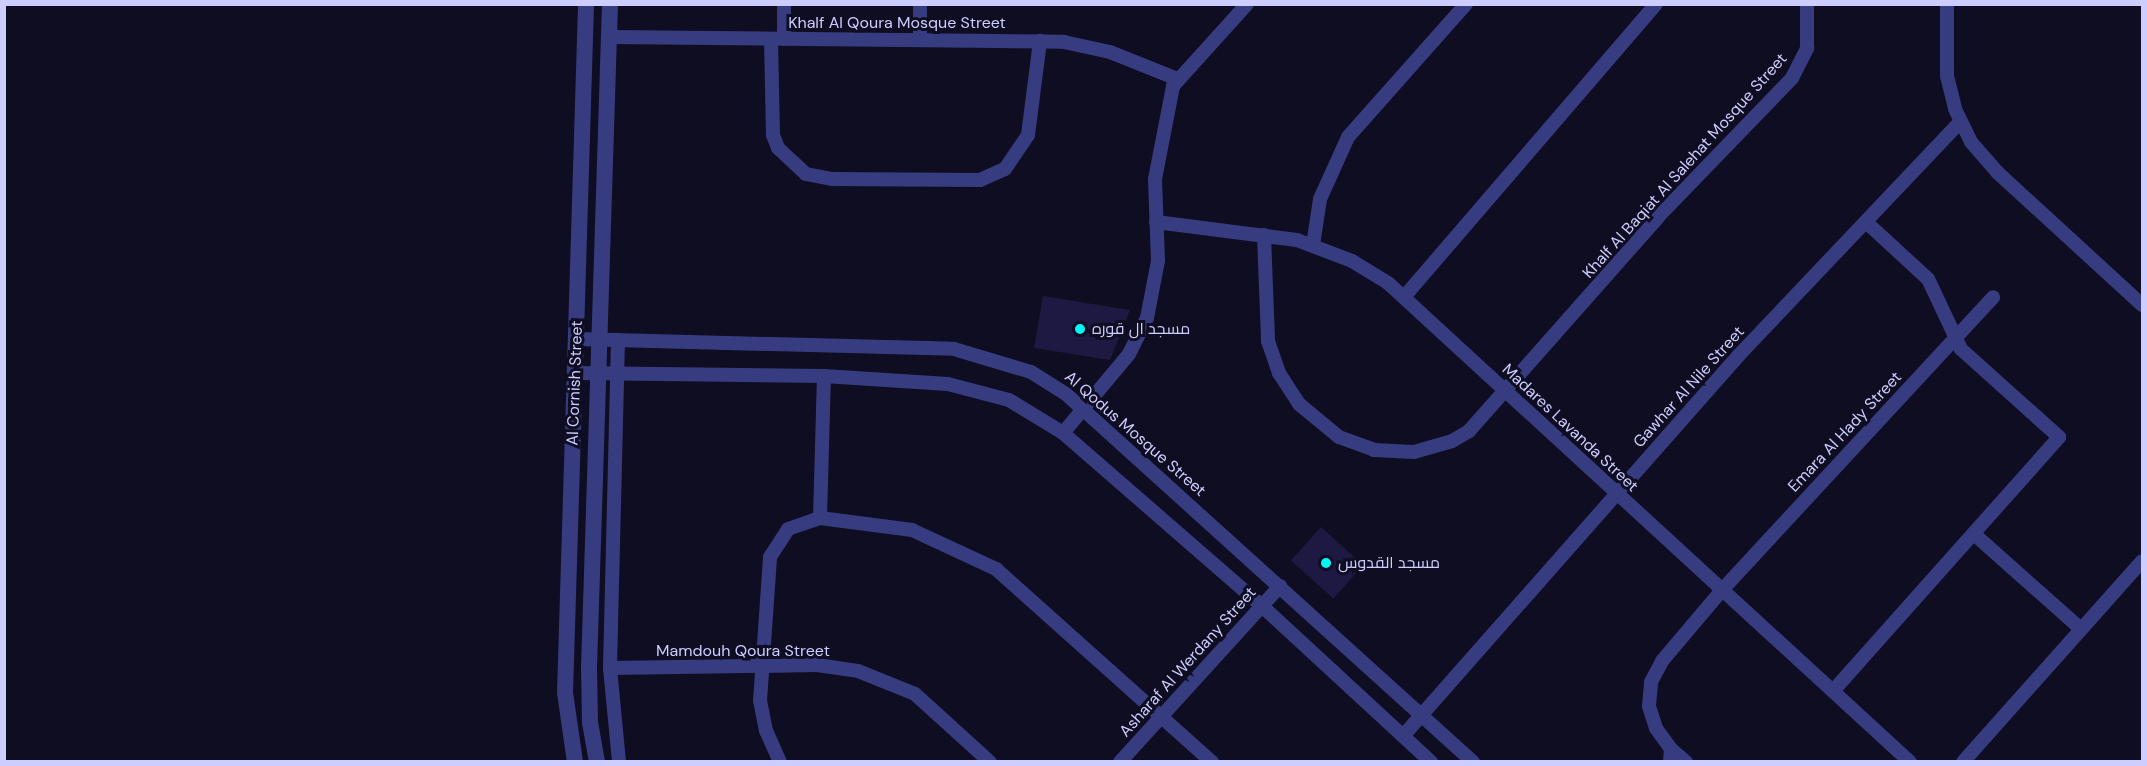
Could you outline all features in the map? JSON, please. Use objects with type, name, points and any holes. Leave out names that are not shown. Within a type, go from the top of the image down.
[{"type":"street","name":"Al Cornish Street","points":[[575,762],[565,693],[586,4]]},
{"type":"street","name":"Al Cornish Street","points":[[597,762],[588,693],[610,4]]},
{"type":"street","points":[[784,4],[778,39],[773,135],[778,148],[806,174],[843,180],[980,180],[1005,169],[1028,135],[1041,41]]},
{"type":"street","points":[[920,4],[920,40]]},
{"type":"street","points":[[1063,433],[1129,354],[1147,318],[1157,270],[1155,179],[1177,79],[1247,4]]},
{"type":"street","points":[[1313,245],[1324,188],[1348,137],[1466,4]]},
{"type":"street","points":[[1404,297],[1656,4]]},
{"type":"street","name":"Khalf Al Baqiat Al Salehat Mosque Street","points":[[1264,235],[1265,324],[1272,357],[1299,404],[1325,428],[1374,450],[1433,448],[1469,431],[1658,217],[1792,78],[1807,48],[1807,4]]},
{"type":"street","points":[[1947,4],[1947,76],[1960,122],[1997,172],[2142,305]]},
{"type":"street","name":"Khalf Al Qoura Mosque Street","points":[[610,37],[1041,41],[1110,52],[1177,79]]},
{"type":"street","name":"Gawhar Al Nile Street","points":[[1403,736],[1739,355],[1960,122]]},
{"type":"street","name":"Madares Lavanda Street","points":[[1156,222],[1264,235],[1313,245],[1362,266],[1404,297],[1910,762]]},
{"type":"street","points":[[1833,691],[2059,437],[1954,338],[1928,279],[1866,222]]},
{"type":"street","name":"Emara Al Hady Street","points":[[1686,762],[1670,755],[1651,718],[1652,682],[1662,662],[1722,590],[1993,297]]},
{"type":"street","name":"Al Qodus Mosque Street","points":[[577,339],[954,349],[1031,372],[1084,410],[1473,762]]},
{"type":"street","points":[[618,340],[610,668],[619,762]]},
{"type":"street","points":[[576,373],[824,376],[969,388],[1009,400],[1063,433],[1262,606],[1431,762]]},
{"type":"street","points":[[820,518],[824,376]]},
{"type":"street","points":[[780,762],[763,716],[762,666],[774,547],[788,529],[820,518],[892,525],[969,553],[1021,587],[1212,762]]},
{"type":"street","points":[[1974,534],[2081,629]]},
{"type":"street","points":[[1963,762],[2142,561]]},
{"type":"street","name":"Asharaf Al Werdany Street","points":[[1120,762],[1280,585]]},
{"type":"street","name":"Mamdouh Qoura Street","points":[[610,668],[817,665],[858,671],[897,685],[932,706],[990,762]]},
{"type":"building","name":"مسجد ال قوره","points":[[1043,296],[1130,310],[1110,360],[1034,348]]},
{"type":"building","name":"مسجد القدوس","points":[[1321,527],[1363,565],[1333,599],[1291,560]]},
{"type":"place","name":"مسجد ال قوره","points":[[1080,329]]},
{"type":"place","name":"مسجد القدوس","points":[[1326,563]]}]
